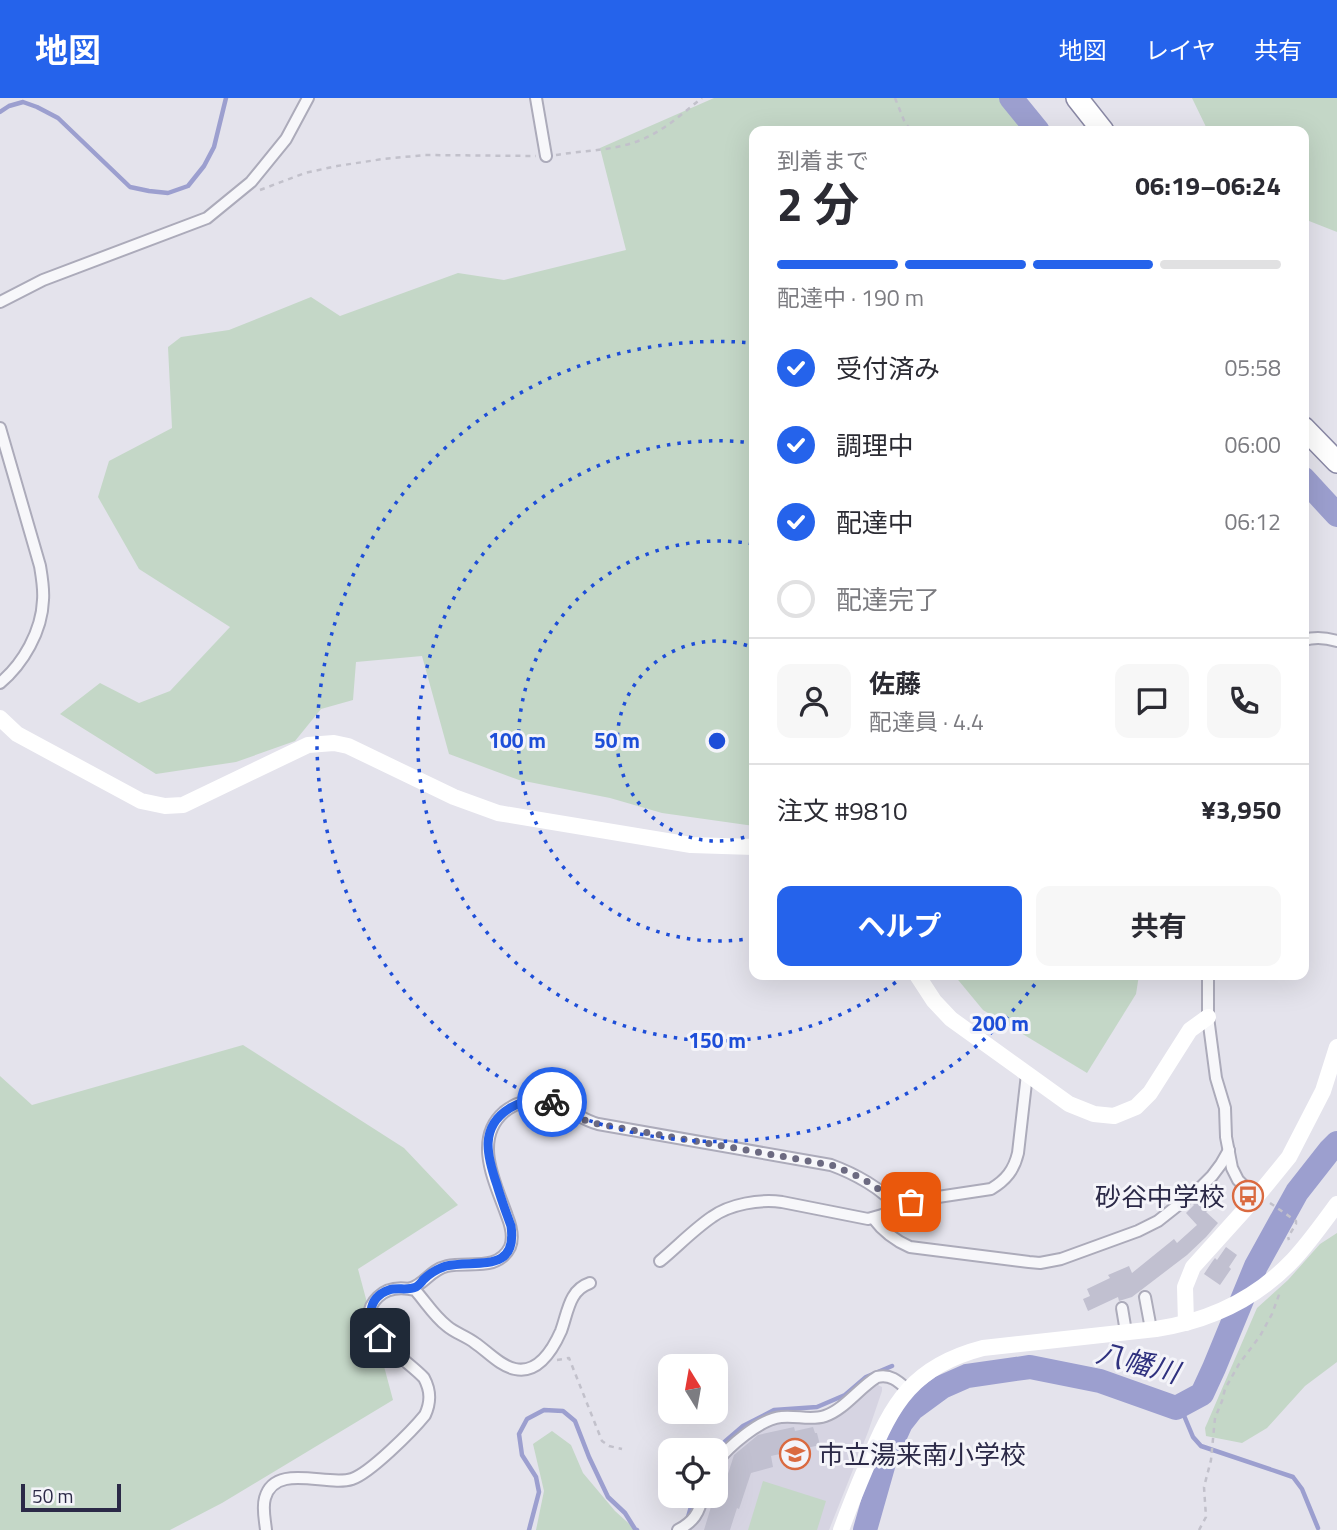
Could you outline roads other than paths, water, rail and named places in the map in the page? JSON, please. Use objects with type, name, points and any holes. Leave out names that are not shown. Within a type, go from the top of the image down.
[{"type":"highway","points":[[1077,98],[1099,126]]},
{"type":"highway","points":[[1309,434],[1337,462]]},
{"type":"street","points":[[0,302],[43,280],[207,218],[251,181],[286,139],[308,98]]},
{"type":"street","points":[[536,98],[546,156]]},
{"type":"street","points":[[0,428],[40,566],[43,604],[29,649],[0,683]]},
{"type":"street","points":[[1309,639],[1337,641]]},
{"type":"street","points":[[0,718],[17,734],[141,801],[165,806],[183,805],[308,745],[334,743],[348,746],[454,797],[498,813],[691,845],[749,847]]},
{"type":"street","points":[[920,980],[934,1001],[951,1019],[1069,1104],[1094,1114],[1114,1116],[1136,1107],[1150,1093],[1190,1030],[1208,1017]]},
{"type":"street","points":[[1208,980],[1208,1017],[1216,1081],[1225,1108],[1226,1138],[1232,1168],[1237,1180],[1260,1199]]},
{"type":"street","points":[[1186,1323],[1185,1287],[1192,1267],[1260,1199],[1289,1157],[1323,1091],[1337,1047]]},
{"type":"street","points":[[660,1261],[713,1216],[754,1202],[768,1200],[860,1218],[873,1218],[918,1200],[991,1189],[1001,1183],[1015,1164],[1027,1074]]},
{"type":"street","points":[[267,1530],[264,1499],[276,1483],[285,1478],[332,1481],[353,1479],[371,1468],[425,1415],[430,1396],[424,1378],[373,1330],[370,1311],[381,1294],[389,1290],[417,1287],[429,1275],[447,1266],[495,1262],[510,1247],[511,1226],[490,1165],[487,1145],[493,1126],[514,1105],[533,1100],[553,1103],[584,1120],[598,1124],[831,1165],[878,1189],[897,1208]]},
{"type":"street","points":[[873,1218],[896,1239],[910,1247],[1029,1262],[1051,1262],[1138,1231],[1158,1221],[1206,1181],[1229,1150]]},
{"type":"street","points":[[841,1530],[885,1422],[908,1390],[939,1365],[983,1348],[1151,1329],[1186,1323],[1214,1314],[1279,1282],[1337,1204]]},
{"type":"street","points":[[411,1288],[444,1324],[504,1364],[526,1370],[546,1357],[557,1339],[576,1291],[590,1283]]},
{"type":"street","points":[[1145,1297],[1151,1329]]},
{"type":"street","points":[[1122,1308],[1126,1332]]},
{"type":"street","points":[[728,1450],[768,1420],[824,1416],[839,1408],[877,1377],[890,1377],[908,1390]]},
{"type":"street","points":[[678,1530],[688,1525],[700,1508]]},
{"type":"waterway","points":[[0,112],[23,102],[37,107],[58,118],[130,187],[168,193],[188,186],[204,166],[214,147],[226,98]]},
{"type":"waterway","points":[[1011,98],[1034,126]]},
{"type":"waterway","points":[[1309,484],[1337,515]]},
{"type":"waterway","name":"八幡川","points":[[865,1530],[886,1456],[901,1423],[912,1409],[942,1387],[967,1376],[1030,1367],[1100,1381],[1176,1408],[1202,1394],[1256,1266],[1297,1192],[1337,1143]]},
{"type":"waterway","points":[[728,1439],[743,1426],[774,1410],[817,1407],[845,1395],[866,1377],[892,1366]]},
{"type":"waterway","points":[[1180,1406],[1193,1437],[1201,1446],[1293,1477],[1302,1489],[1318,1528]]},
{"type":"waterway","points":[[529,1530],[539,1492],[536,1477],[522,1455],[519,1434],[527,1419],[544,1410],[563,1411],[575,1421],[608,1497],[625,1513],[637,1530]]},
{"type":"waterway","points":[[688,1517],[691,1508]]},
{"type":"place","name":"砂谷中学校","points":[[1248,1196]]},
{"type":"place","name":"市立湯来南小学校","points":[[795,1454]]}]
